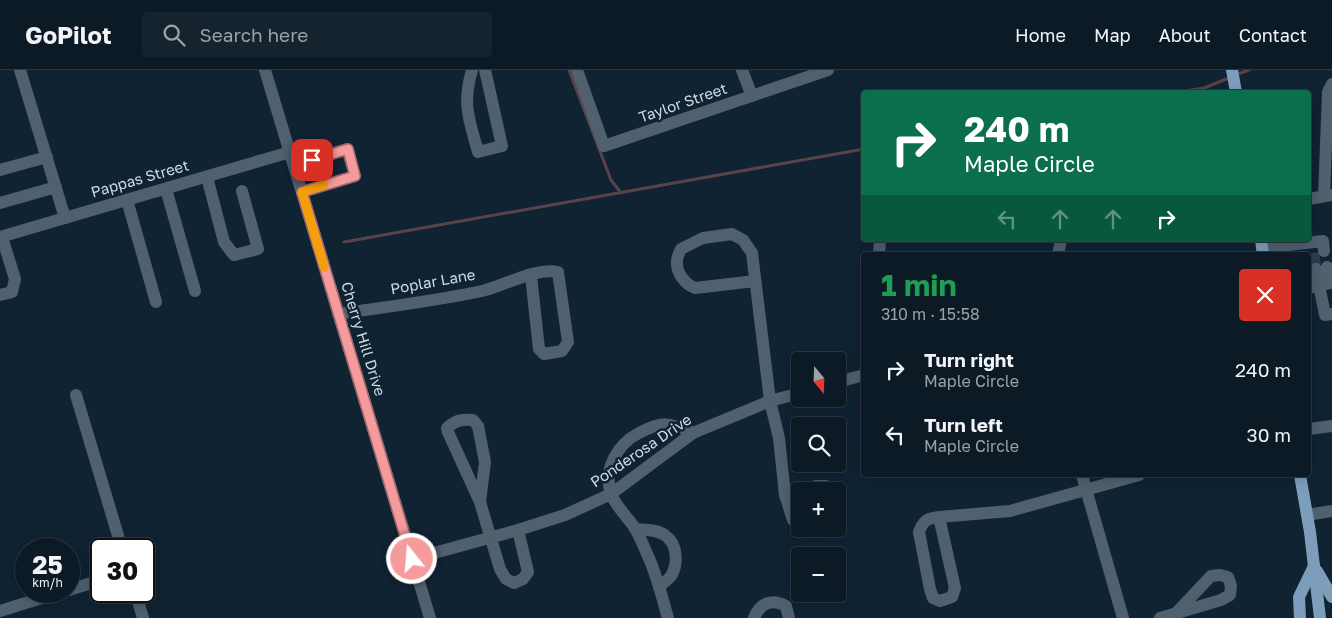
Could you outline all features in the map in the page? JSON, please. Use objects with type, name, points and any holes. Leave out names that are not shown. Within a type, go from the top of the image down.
[{"type":"main road","points":[[1232,70],[1236,90]]},
{"type":"main road","points":[[1300,477],[1320,618]]},
{"type":"main road","points":[[1314,566],[1332,597]]},
{"type":"main road","points":[[1300,618],[1299,597],[1314,566]]},
{"type":"street","points":[[20,70],[65,218]]},
{"type":"street","name":"Cherry Hill Drive","points":[[265,70],[430,618]]},
{"type":"street","points":[[472,70],[467,88],[466,108],[478,152],[502,146],[485,70]]},
{"type":"street","name":"Taylor Street","points":[[577,70],[604,146],[828,70]]},
{"type":"street","points":[[742,70],[752,96]]},
{"type":"street","points":[[1311,199],[1328,196],[1328,92],[1332,84]]},
{"type":"street","points":[[294,166],[348,149],[355,176],[302,192]]},
{"type":"street","name":"Pappas Street","points":[[1,237],[290,152]]},
{"type":"street","points":[[0,170],[47,157]]},
{"type":"street","points":[[207,177],[224,242],[234,255],[258,249],[242,191]]},
{"type":"street","points":[[0,203],[56,187]]},
{"type":"street","points":[[166,189],[195,291]]},
{"type":"street","points":[[127,200],[156,302]]},
{"type":"street","points":[[755,281],[695,288],[688,285],[679,273],[676,261],[681,249],[703,238],[732,234],[743,240],[752,253],[770,401],[779,438],[785,495],[791,514]]},
{"type":"street","points":[[0,295],[12,292],[15,279],[1,237]]},
{"type":"street","points":[[1262,248],[1289,250],[1321,246]]},
{"type":"street","points":[[1322,268],[1330,283],[1314,286],[1325,315],[1332,314]]},
{"type":"street","name":"Poplar Lane","points":[[338,314],[482,291],[549,270],[558,272],[568,342],[562,351],[544,354],[539,349],[531,276]]},
{"type":"street","points":[[846,380],[861,376]]},
{"type":"street","points":[[76,395],[119,538]]},
{"type":"street","name":"Ponderosa Drive","points":[[412,559],[565,515],[611,494],[693,433],[770,401],[791,395]]},
{"type":"street","points":[[480,502],[485,462],[478,426],[473,420],[464,419],[454,422],[448,428],[448,432],[480,502],[500,569],[506,579],[514,583],[523,579],[528,572],[518,530]]},
{"type":"street","points":[[668,618],[649,558],[635,529],[611,494],[608,470],[612,460],[634,435],[654,425],[675,424],[693,433]]},
{"type":"street","points":[[1311,430],[1332,426]]},
{"type":"street","points":[[1083,477],[1124,618]]},
{"type":"street","points":[[939,517],[955,588],[952,597],[940,601],[933,598],[930,589],[918,532],[922,523],[930,518],[939,517],[1010,511],[1132,477]]},
{"type":"street","points":[[785,495],[791,493]]},
{"type":"street","points":[[1307,515],[1332,512]]},
{"type":"street","points":[[635,529],[651,530],[666,536],[674,548],[676,565],[670,577],[659,587]]},
{"type":"street","points":[[754,618],[756,612],[765,603],[778,601],[786,606],[790,618]]},
{"type":"street","points":[[0,611],[26,603]]},
{"type":"street","points":[[139,603],[143,618]]},
{"type":"street","points":[[1160,618],[1176,613]]},
{"type":"waterway","points":[[569,70],[611,180],[621,193]]},
{"type":"waterway","points":[[1235,75],[1249,70]]},
{"type":"waterway","points":[[1190,90],[1204,88],[1229,78]]},
{"type":"waterway","points":[[344,242],[861,150]]},
{"type":"tunnel","points":[[1313,253],[1316,269]]},
{"type":"slow traffic","points":[[324,185],[302,192],[324,267]]},
{"type":"route","points":[[312,160],[348,149],[355,176],[302,192],[412,559]]}]
